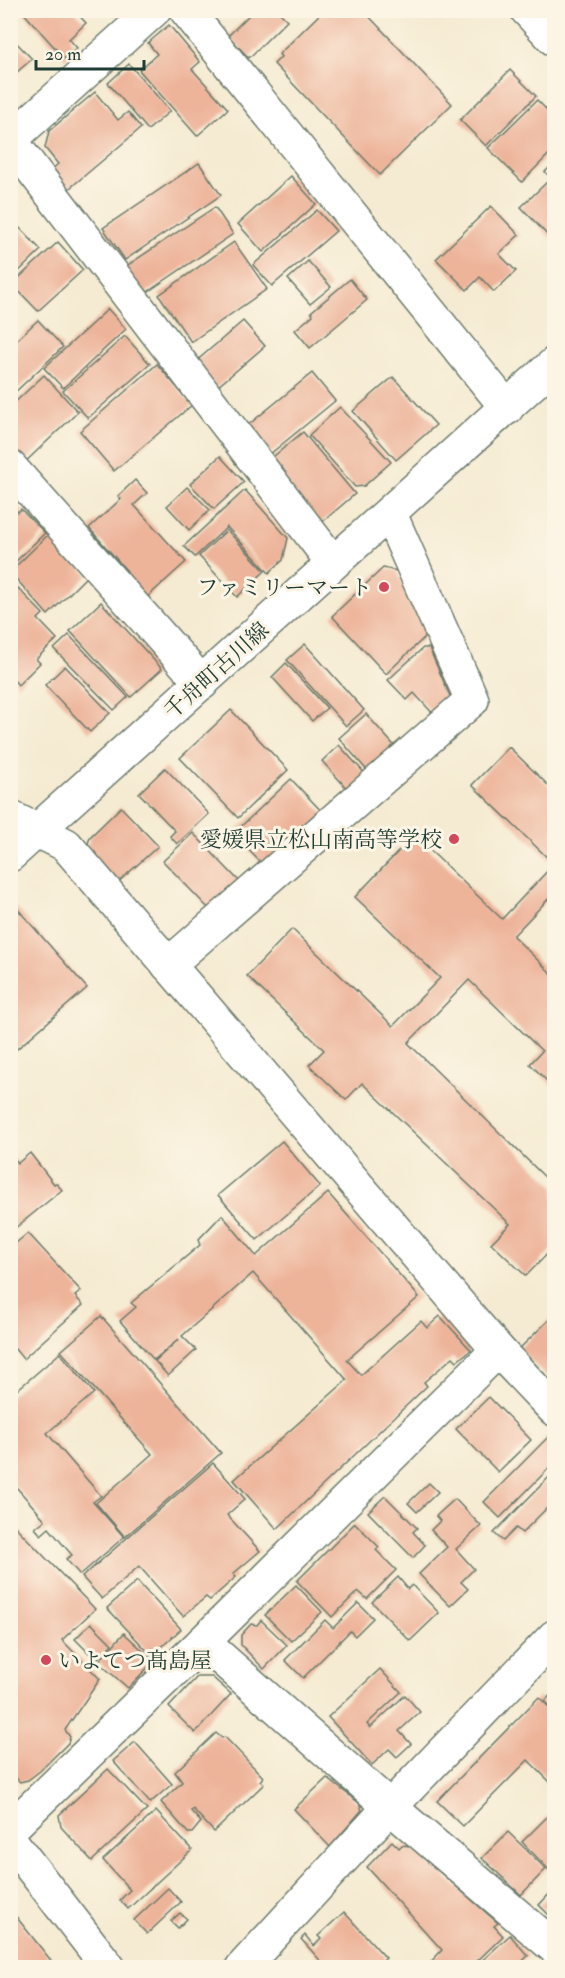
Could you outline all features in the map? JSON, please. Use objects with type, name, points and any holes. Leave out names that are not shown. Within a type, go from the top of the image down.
[{"type":"street","points":[[154,10],[10,140],[333,563]]},
{"type":"street","points":[[186,10],[507,408]]},
{"type":"street","points":[[526,10],[555,39]]},
{"type":"street","name":"千舟町古川線","points":[[10,855],[24,824],[202,683],[555,364]]},
{"type":"street","points":[[10,467],[202,683]]},
{"type":"street","points":[[168,965],[472,700],[390,514]]},
{"type":"street","points":[[24,824],[66,845],[498,1350],[555,1409]]},
{"type":"street","points":[[10,1829],[498,1350]]},
{"type":"street","points":[[242,1968],[390,1807],[555,1637]]},
{"type":"street","points":[[203,1642],[390,1807],[555,1947]]},
{"type":"street","points":[[10,1840],[109,1968]]},
{"type":"building","points":[[21,10],[74,10],[86,23],[69,39],[77,48],[65,59]]},
{"type":"building","points":[[254,10],[277,10],[287,20],[249,58],[228,36]]},
{"type":"building","points":[[324,10],[363,10],[452,104],[380,175],[274,64],[281,57],[279,54]]},
{"type":"building","points":[[169,25],[200,62],[192,69],[228,109],[197,136],[139,70],[157,54],[148,43]]},
{"type":"building","points":[[10,36],[32,59],[10,78]]},
{"type":"building","points":[[129,64],[170,111],[148,130],[108,83]]},
{"type":"building","points":[[510,70],[536,96],[486,146],[460,120]]},
{"type":"building","points":[[95,92],[118,120],[128,112],[141,128],[64,193],[48,173],[58,164],[45,148],[49,131]]},
{"type":"building","points":[[537,100],[554,117],[554,149],[522,182],[488,148]]},
{"type":"building","points":[[199,163],[221,195],[125,260],[103,228]]},
{"type":"building","points":[[554,163],[554,181],[545,172]]},
{"type":"building","points":[[291,176],[316,204],[263,252],[238,224]]},
{"type":"building","points":[[547,182],[554,190],[554,242],[521,207]]},
{"type":"building","points":[[491,206],[519,235],[499,254],[516,271],[494,292],[480,277],[467,290],[436,259]]},
{"type":"building","points":[[215,207],[233,234],[143,295],[125,267]]},
{"type":"building","points":[[317,210],[336,231],[272,286],[253,265]]},
{"type":"building","points":[[12,220],[41,250],[14,276],[10,272],[10,222]]},
{"type":"building","points":[[58,242],[83,270],[38,311],[12,284]]},
{"type":"building","points":[[234,242],[267,289],[191,342],[159,295]]},
{"type":"building","points":[[308,261],[331,287],[310,304],[288,279]]},
{"type":"building","points":[[350,279],[367,300],[310,348],[295,330],[313,315],[311,312]]},
{"type":"building","points":[[108,309],[126,329],[63,388],[44,368]]},
{"type":"building","points":[[38,320],[63,347],[10,397],[10,346]]},
{"type":"building","points":[[243,321],[265,346],[216,388],[194,363]]},
{"type":"building","points":[[125,336],[150,364],[88,418],[63,391]]},
{"type":"building","points":[[157,364],[192,405],[114,471],[80,431]]},
{"type":"building","points":[[312,373],[335,401],[270,454],[247,426]]},
{"type":"building","points":[[44,375],[78,412],[20,467],[10,456],[10,407]]},
{"type":"building","points":[[393,377],[436,425],[396,460],[353,411]]},
{"type":"building","points":[[340,407],[391,462],[364,486],[355,487],[309,435]]},
{"type":"building","points":[[303,432],[355,494],[320,524],[268,461]]},
{"type":"building","points":[[220,456],[244,482],[214,509],[190,484]]},
{"type":"building","points":[[135,480],[147,493],[134,505],[186,562],[144,600],[122,576],[127,571],[89,528],[121,499],[118,496]]},
{"type":"building","points":[[187,487],[210,510],[189,530],[167,506]]},
{"type":"building","points":[[245,490],[288,538],[283,560],[269,573],[227,527],[195,557],[184,546]]},
{"type":"building","points":[[10,506],[18,512],[21,509],[45,533],[10,567]]},
{"type":"building","points":[[227,530],[265,571],[237,597],[199,556]]},
{"type":"building","points":[[48,535],[88,575],[48,615],[10,572]]},
{"type":"building","points":[[383,568],[397,571],[427,635],[386,674],[332,616]]},
{"type":"building","points":[[10,580],[43,614],[38,619],[57,639],[36,659],[40,663],[18,685],[13,679],[10,681]]},
{"type":"building","points":[[101,602],[162,669],[131,697],[70,631]]},
{"type":"building","points":[[69,635],[128,697],[114,710],[54,649]]},
{"type":"building","points":[[305,644],[364,710],[346,726],[287,660]]},
{"type":"building","points":[[423,648],[429,648],[453,703],[437,718],[414,693],[407,700],[388,680]]},
{"type":"building","points":[[286,663],[327,708],[312,721],[272,677]]},
{"type":"building","points":[[65,666],[110,713],[90,732],[45,685]]},
{"type":"building","points":[[231,710],[288,770],[238,818],[180,758]]},
{"type":"building","points":[[366,714],[399,751],[371,775],[339,738]]},
{"type":"building","points":[[339,745],[369,778],[352,794],[322,761]]},
{"type":"building","points":[[509,747],[554,791],[554,864],[472,785]]},
{"type":"building","points":[[165,768],[209,814],[177,844],[170,836],[175,831],[139,793]]},
{"type":"building","points":[[291,779],[325,815],[268,870],[233,834]]},
{"type":"building","points":[[121,807],[158,846],[113,887],[84,857],[90,837]]},
{"type":"building","points":[[193,833],[240,882],[210,910],[163,861]]},
{"type":"building","points":[[414,835],[502,919],[554,864],[554,893],[513,936],[554,976],[554,1088],[530,1064],[542,1051],[469,980],[408,1043],[554,1186],[554,1247],[526,1276],[491,1243],[510,1224],[362,1083],[346,1100],[309,1065],[324,1050],[247,976],[292,929],[393,1026],[440,978],[355,897]]},
{"type":"building","points":[[15,906],[87,988],[10,1055],[10,910]]},
{"type":"building","points":[[282,1141],[320,1186],[257,1240],[218,1195]]},
{"type":"building","points":[[30,1153],[54,1184],[56,1183],[62,1190],[14,1229],[10,1225],[10,1159],[13,1157],[18,1163]]},
{"type":"building","points":[[328,1193],[419,1297],[347,1360],[361,1375],[421,1321],[427,1328],[440,1316],[471,1350],[457,1361],[453,1357],[424,1382],[427,1386],[277,1529],[234,1480],[347,1380],[253,1273],[182,1336],[196,1350],[168,1376],[155,1361],[179,1339],[154,1360],[120,1321],[136,1307],[131,1303],[200,1245],[198,1240],[222,1215],[256,1256]]},
{"type":"building","points":[[28,1233],[81,1291],[75,1296],[83,1305],[23,1359],[15,1349],[10,1354],[10,1248]]},
{"type":"building","points":[[554,1315],[554,1378],[551,1381],[519,1349]]},
{"type":"building","points":[[101,1316],[221,1453],[125,1537],[96,1503],[152,1454],[61,1351]]},
{"type":"building","points":[[60,1353],[94,1393],[47,1433],[101,1496],[93,1502],[124,1537],[80,1575],[66,1559],[72,1555],[49,1528],[41,1535],[35,1528],[45,1520],[10,1480],[10,1396]]},
{"type":"building","points":[[489,1397],[531,1440],[498,1472],[456,1429]]},
{"type":"building","points":[[549,1436],[554,1442],[554,1463],[500,1518],[484,1502]]},
{"type":"building","points":[[213,1463],[245,1499],[227,1515],[260,1551],[233,1574],[236,1577],[210,1600],[206,1597],[183,1616],[139,1566],[102,1599],[82,1577]]},
{"type":"building","points":[[554,1472],[554,1501],[522,1533],[516,1528],[503,1541],[494,1533]]},
{"type":"building","points":[[429,1483],[438,1492],[417,1512],[408,1503]]},
{"type":"building","points":[[385,1496],[417,1528],[413,1532],[425,1545],[413,1558],[368,1512]]},
{"type":"building","points":[[455,1499],[481,1526],[456,1549],[474,1569],[461,1582],[468,1589],[450,1606],[419,1574],[447,1547],[431,1530],[440,1521],[436,1516]]},
{"type":"building","name":"いよてつ髙島屋","points":[[10,1521],[95,1609],[62,1640],[100,1679],[65,1730],[70,1737],[68,1743],[40,1771],[28,1780],[20,1782],[10,1772]]},
{"type":"building","points":[[355,1523],[379,1547],[376,1550],[396,1570],[367,1599],[358,1591],[332,1617],[297,1581]]},
{"type":"building","points":[[398,1577],[408,1589],[412,1585],[439,1613],[410,1641],[372,1602]]},
{"type":"building","points":[[137,1581],[181,1629],[152,1656],[107,1608]]},
{"type":"building","points":[[296,1585],[322,1612],[291,1641],[265,1615]]},
{"type":"building","points":[[358,1603],[373,1618],[355,1636],[350,1631],[303,1678],[285,1660],[325,1620],[333,1628]]},
{"type":"building","points":[[261,1620],[287,1645],[264,1669],[241,1645],[241,1635],[251,1624],[257,1625]]},
{"type":"building","points":[[91,1623],[112,1644],[96,1660],[75,1639]]},
{"type":"building","points":[[124,1633],[154,1661],[128,1688],[98,1662]]},
{"type":"building","points":[[380,1669],[401,1692],[367,1724],[370,1728],[405,1695],[420,1712],[399,1731],[411,1744],[397,1757],[389,1749],[372,1765],[328,1717]]},
{"type":"building","points":[[197,1677],[212,1677],[231,1694],[195,1733],[169,1707]]},
{"type":"building","points":[[554,1691],[554,1711],[545,1701]]},
{"type":"building","points":[[539,1697],[554,1712],[554,1786],[528,1760],[463,1826],[437,1801]]},
{"type":"building","points":[[216,1733],[222,1738],[225,1737],[263,1777],[260,1781],[264,1784],[214,1832],[193,1809],[191,1811],[201,1822],[192,1833],[188,1833],[161,1802],[182,1782],[175,1772]]},
{"type":"building","points":[[135,1742],[172,1784],[150,1803],[113,1761]]},
{"type":"building","points":[[108,1769],[147,1810],[92,1861],[61,1827],[59,1815]]},
{"type":"building","points":[[327,1778],[359,1803],[362,1810],[330,1847],[294,1809]]},
{"type":"building","points":[[554,1810],[554,1875],[522,1842]]},
{"type":"building","points":[[156,1811],[192,1850],[128,1909],[120,1900],[130,1890],[103,1860]]},
{"type":"building","points":[[508,1832],[546,1869],[521,1895],[482,1858]]},
{"type":"building","points":[[392,1841],[399,1848],[402,1845],[410,1846],[498,1923],[494,1926],[503,1936],[470,1968],[425,1968],[442,1950],[367,1867]]},
{"type":"building","points":[[168,1888],[181,1902],[147,1934],[134,1920]]},
{"type":"building","points":[[554,1889],[554,1920],[539,1905]]},
{"type":"building","points":[[10,1909],[57,1968],[10,1968]]},
{"type":"building","points":[[344,1912],[386,1958],[381,1963],[385,1968],[327,1968],[301,1939],[305,1935],[314,1946],[321,1939],[318,1936]]},
{"type":"building","points":[[180,1913],[187,1919],[178,1928],[171,1921]]},
{"type":"building","points":[[510,1935],[528,1956],[515,1968],[474,1968]]},
{"type":"place","name":"ファミリーマート","points":[[384,587]]},
{"type":"place","name":"愛媛県立松山南高等学校","points":[[454,839]]},
{"type":"place","name":"いよてつ髙島屋","points":[[46,1660]]}]
